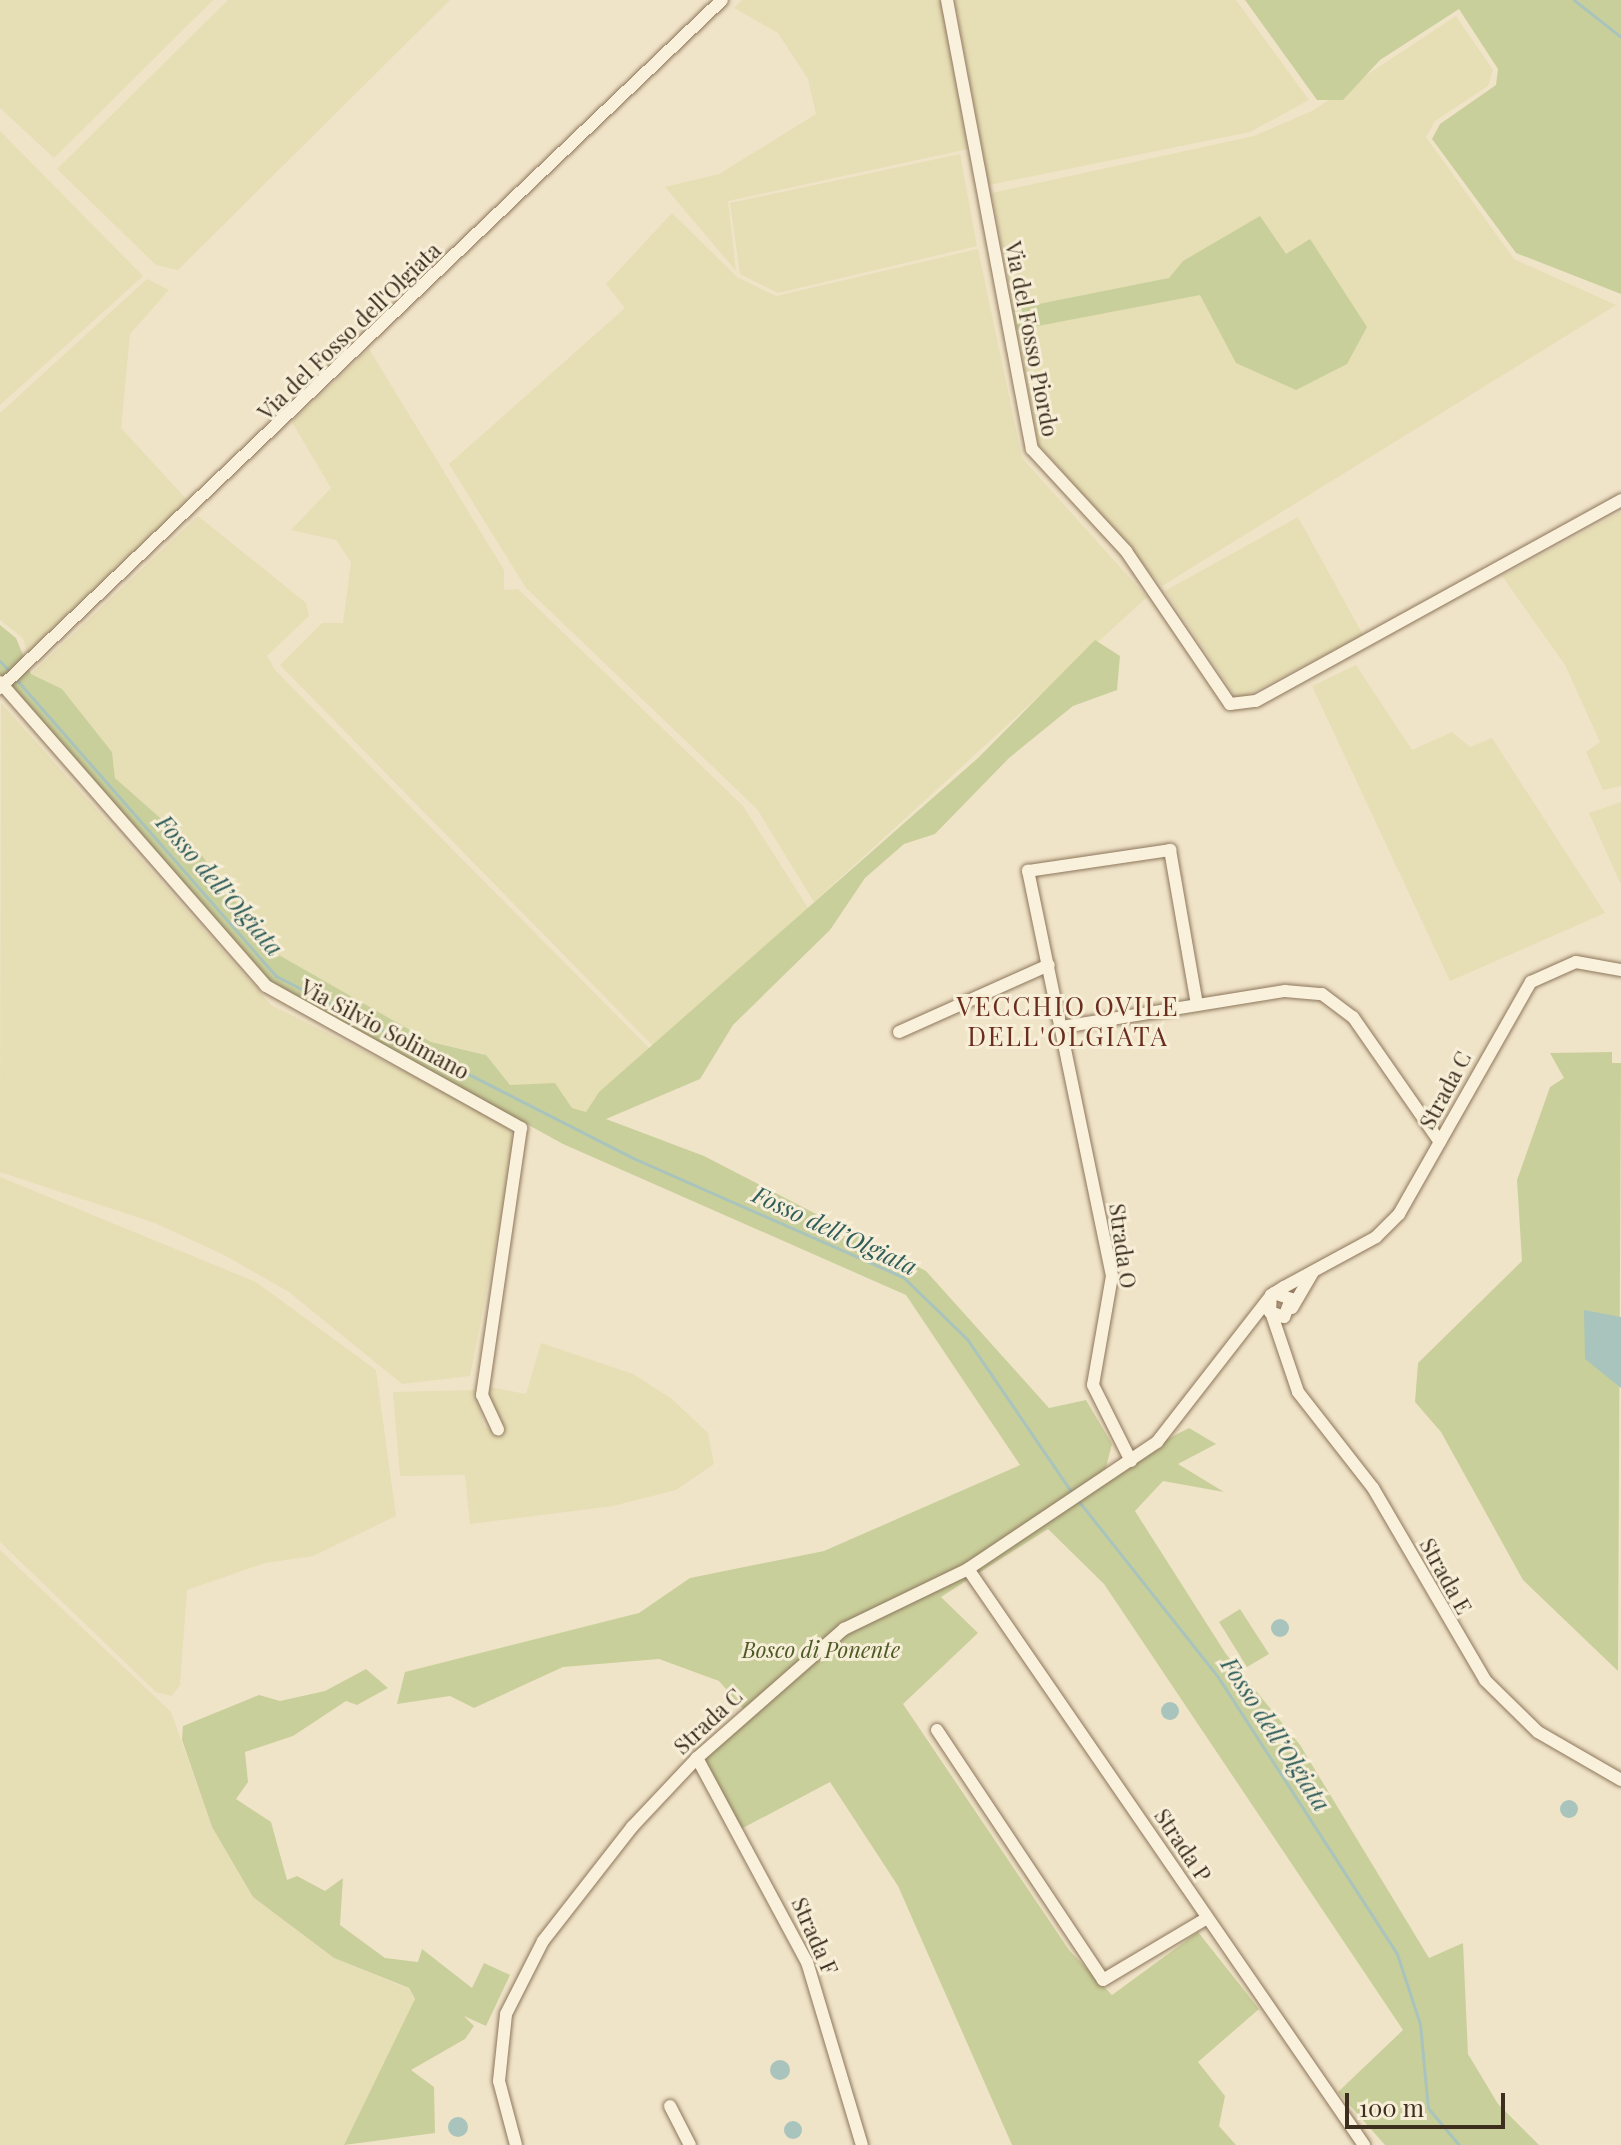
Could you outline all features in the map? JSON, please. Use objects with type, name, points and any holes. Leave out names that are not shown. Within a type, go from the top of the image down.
[{"type":"street","name":"Via del Fosso dell'Olgiata","points":[[6,681],[722,0]]},
{"type":"street","name":"Via del Fosso Piordo","points":[[947,0],[1032,449],[1126,551],[1230,704],[1256,701],[1621,500]]},
{"type":"street","name":"Via Silvio Solimano","points":[[6,681],[266,986],[521,1128],[482,1395],[498,1430]]},
{"type":"street","name":"Strada O","points":[[1131,1461],[1091,1377],[1112,1281],[1028,871],[1170,850],[1197,1005]]},
{"type":"street","name":"Strada C","points":[[516,2145],[497,2061],[512,2000],[583,1887],[697,1758],[855,1621],[968,1569],[1131,1461],[1173,1424],[1249,1319],[1272,1296],[1393,1222],[1531,982],[1576,962],[1621,970]]},
{"type":"street","points":[[899,1032],[1049,965]]},
{"type":"street","points":[[1062,1027],[1285,991],[1330,997],[1371,1040],[1440,1142]]},
{"type":"street","name":"Strada C","points":[[1291,1309],[1315,1270]]},
{"type":"street","points":[[1272,1296],[1289,1296],[1291,1309],[1283,1350]]},
{"type":"street","name":"Strada E","points":[[1272,1296],[1271,1314],[1307,1408],[1373,1488],[1485,1680],[1538,1732],[1621,1780]]},
{"type":"street","points":[[1249,1319],[1291,1309]]},
{"type":"street","name":"Strada P","points":[[968,1569],[1364,2145]]},
{"type":"street","points":[[937,1730],[1103,1980],[1207,1918]]},
{"type":"street","name":"Strada F","points":[[697,1758],[803,1952],[862,2145]]},
{"type":"street","points":[[670,2106],[690,2145]]},
{"type":"shaded area","points":[[0,0],[213,0],[54,158],[0,108]]},
{"type":"shaded area","points":[[228,0],[450,0],[178,270],[156,265],[57,169]]},
{"type":"shaded area","points":[[742,0],[941,0],[968,149],[728,201],[736,271],[665,187],[719,174],[816,114],[808,79],[778,33],[734,8]]},
{"type":"shaded area","points":[[955,0],[1236,0],[1309,100],[1250,132],[989,185]]},
{"type":"shaded area","points":[[1456,16],[1493,70],[1488,86],[1435,121],[1426,137],[1514,259],[1616,305],[1162,586],[1038,443],[992,193],[1254,136],[1312,111]]},
{"type":"shaded area","points":[[0,131],[143,276],[0,405]]},
{"type":"shaded area","points":[[960,154],[977,246],[778,293],[740,274],[730,203]]},
{"type":"shaded area","points":[[672,213],[737,277],[776,296],[978,249],[1022,458],[1147,597],[814,902],[757,809],[526,588],[449,464],[625,308],[606,284]]},
{"type":"shaded area","points":[[147,279],[169,290],[130,334],[121,428],[189,502],[28,657],[23,638],[0,620],[0,413]]},
{"type":"shaded area","points":[[369,349],[504,570],[504,590],[518,589],[743,806],[810,911],[654,1047],[280,665],[322,623],[343,623],[351,562],[336,540],[291,530],[331,488],[292,422]]},
{"type":"shaded area","points":[[1621,512],[1621,786],[1603,790],[1586,752],[1600,742],[1565,665],[1502,576]]},
{"type":"shaded area","points":[[198,516],[306,603],[309,616],[267,656],[275,670],[651,1050],[599,1092],[586,1113],[572,1108],[555,1084],[510,1085],[484,1054],[431,1042],[272,951],[200,853],[115,778],[112,752],[62,689],[31,674]]},
{"type":"shaded area","points":[[1298,517],[1363,635],[1238,700],[1165,591]]},
{"type":"shaded area","points":[[1356,665],[1412,750],[1452,732],[1470,747],[1492,738],[1605,913],[1450,981],[1312,686]]},
{"type":"shaded area","points":[[1,703],[271,1005],[508,1123],[515,1146],[470,1376],[402,1384],[289,1292],[224,1255],[155,1223],[0,1172]]},
{"type":"shaded area","points":[[1621,802],[1621,882],[1620,883],[1589,813]]},
{"type":"shaded area","points":[[0,1177],[256,1282],[376,1370],[396,1516],[313,1556],[265,1563],[187,1590],[180,1685],[172,1696],[156,1692],[0,1542]]},
{"type":"shaded area","points":[[541,1343],[633,1374],[672,1399],[708,1433],[714,1464],[676,1490],[613,1506],[470,1524],[465,1475],[400,1476],[393,1392],[475,1390],[484,1426],[497,1434],[489,1387],[526,1394]]},
{"type":"shaded area","points":[[0,1550],[171,1712],[212,1827],[253,1897],[334,1958],[409,1989],[415,2000],[344,2145],[0,2145]]},
{"type":"green space","points":[[1245,0],[1621,0],[1621,294],[1516,253],[1432,139],[1440,124],[1496,85],[1498,69],[1459,9],[1380,60],[1343,100],[1317,100]]},
{"type":"green space","points":[[1260,216],[1286,254],[1310,239],[1367,327],[1347,364],[1296,390],[1236,363],[1200,295],[1017,330],[1013,309],[1169,278],[1183,261]]},
{"type":"green space","name":"Bosco di Ponente","points":[[0,625],[16,638],[31,674],[62,689],[112,752],[115,778],[200,853],[272,951],[431,1042],[486,1055],[510,1085],[555,1083],[572,1108],[586,1112],[599,1092],[978,758],[1095,640],[1120,656],[1117,690],[1073,706],[1009,758],[935,834],[904,844],[865,878],[830,930],[733,1025],[700,1079],[606,1119],[704,1156],[926,1271],[1049,1408],[1086,1400],[1112,1444],[1105,1471],[1189,1428],[1216,1444],[1178,1464],[1224,1492],[1163,1481],[1135,1511],[1226,1654],[1300,1745],[1429,1958],[1463,1943],[1468,2054],[1498,2104],[1539,2145],[1385,2145],[1338,2092],[1403,2030],[1104,1584],[1048,1529],[941,1597],[978,1633],[903,1704],[1069,1950],[1112,1995],[1198,1932],[1259,2009],[1198,2062],[1225,2096],[1219,2126],[1236,2145],[1012,2145],[898,1886],[830,1782],[741,1829],[697,1758],[746,1712],[719,1681],[659,1659],[563,1667],[474,1708],[450,1696],[397,1704],[405,1672],[639,1613],[690,1578],[824,1551],[1020,1465],[906,1295],[563,1144],[270,983],[0,675]]},
{"type":"green space","points":[[1612,1052],[1612,1063],[1621,1063],[1618,1671],[1523,1580],[1441,1432],[1415,1402],[1418,1363],[1522,1261],[1517,1180],[1550,1087],[1564,1078],[1550,1053]]},
{"type":"green space","points":[[1240,1609],[1269,1654],[1247,1667],[1219,1622]]},
{"type":"green space","points":[[366,1669],[388,1688],[357,1705],[346,1701],[293,1736],[245,1752],[248,1782],[236,1799],[271,1822],[287,1880],[297,1876],[325,1891],[343,1878],[340,1925],[385,1958],[418,1962],[422,1949],[472,1988],[484,1963],[510,1975],[486,2026],[464,2016],[474,2026],[465,2039],[411,2070],[434,2087],[435,2133],[344,2145],[415,1999],[409,1988],[334,1958],[253,1897],[212,1827],[182,1740],[183,1726],[259,1695],[280,1701],[325,1691]]},
{"type":"water","points":[[1584,1310],[1621,1317],[1621,1388],[1585,1359]]},
{"type":"water","points":[[1280,1619],[1289,1628],[1280,1637],[1271,1628]]},
{"type":"water","points":[[1170,1702],[1179,1711],[1170,1720],[1161,1711]]},
{"type":"water","points":[[1569,1800],[1578,1809],[1569,1818],[1560,1809]]},
{"type":"water","points":[[780,2060],[787,2063],[790,2070],[787,2077],[780,2080],[773,2077],[770,2070],[773,2063]]},
{"type":"water","points":[[458,2117],[465,2120],[468,2127],[465,2134],[458,2137],[451,2134],[448,2127],[451,2120]]},
{"type":"water","points":[[793,2121],[802,2130],[793,2139],[784,2130]]},
{"type":"waterway","points":[[1574,0],[1621,37]]},
{"type":"waterway","name":"Fosso dell’Olgiata","points":[[0,661],[11,673]]},
{"type":"waterway","name":"Fosso dell’Olgiata","points":[[16,679],[276,976],[633,1158],[903,1277],[967,1339],[1072,1493]]},
{"type":"waterway","name":"Fosso dell’Olgiata","points":[[1077,1499],[1218,1677],[1397,1954],[1420,2024],[1428,2108],[1459,2145]]},
{"type":"district","name":"VECCHIO OVILE DELL'OLGIATA","points":[[1068,1021]]}]
